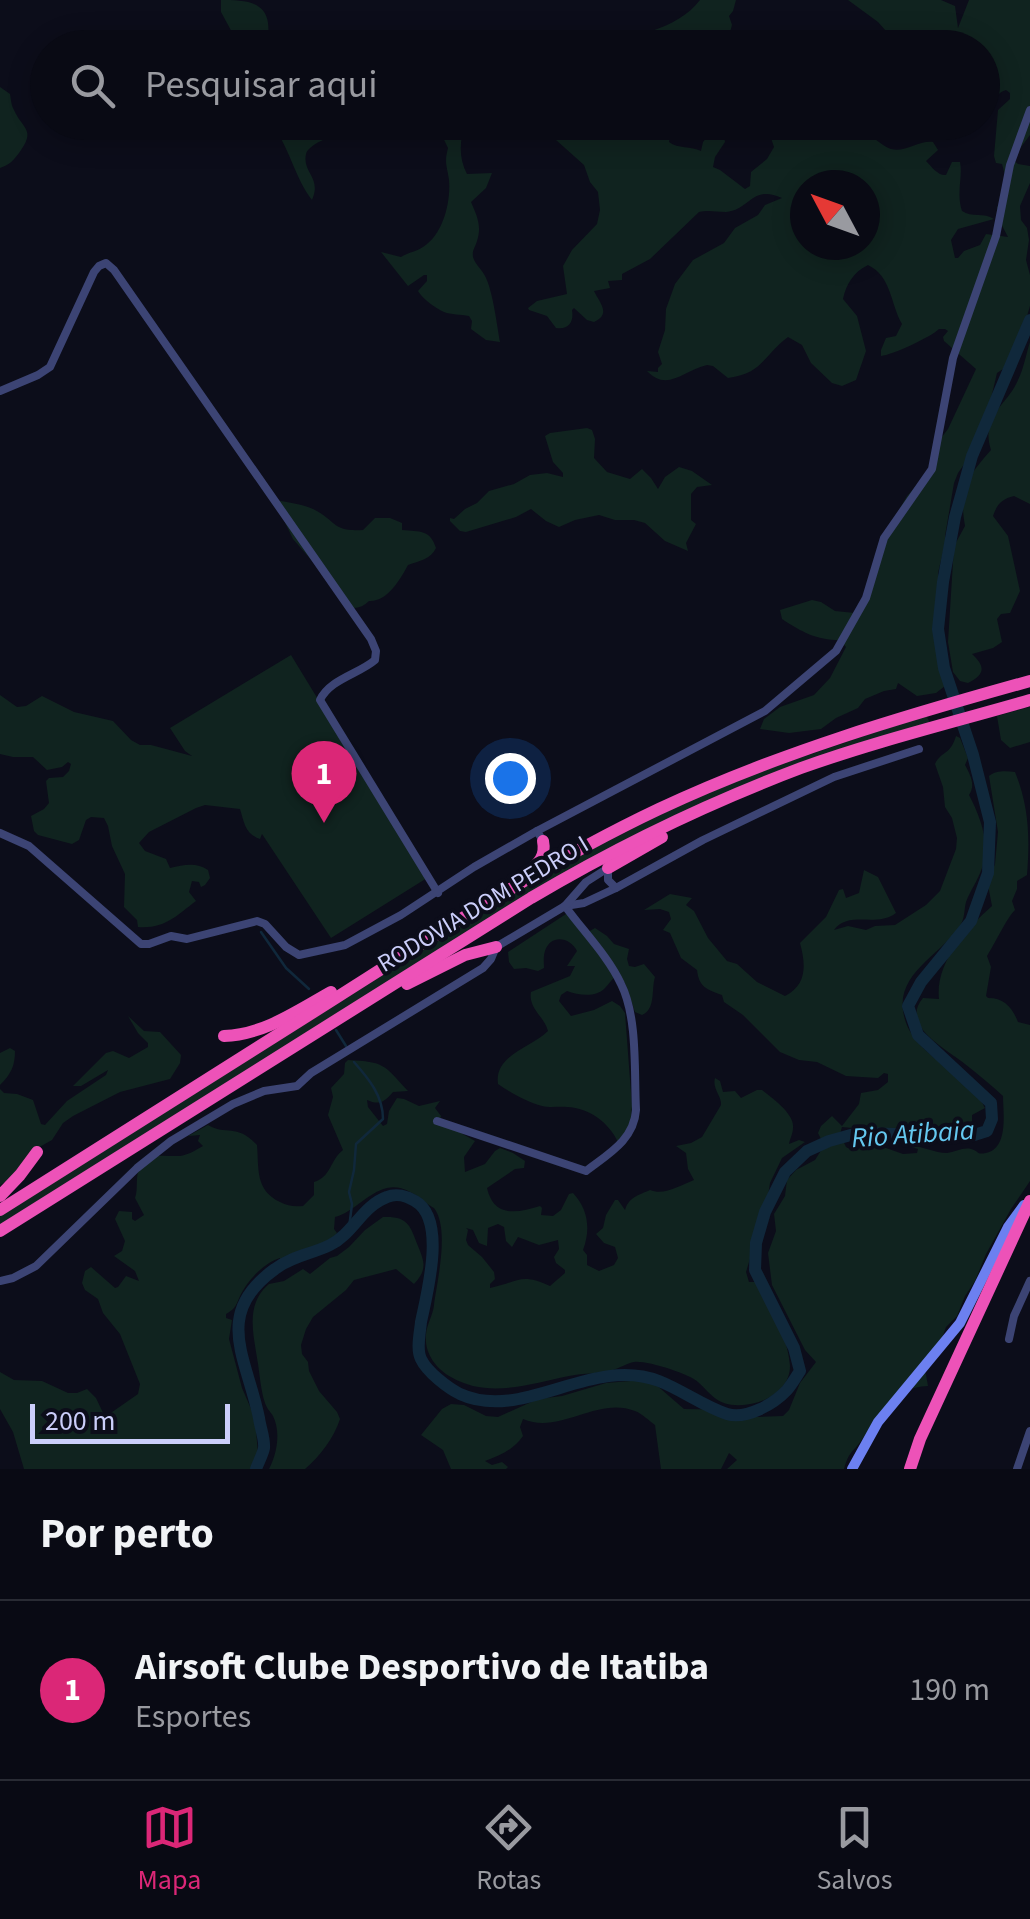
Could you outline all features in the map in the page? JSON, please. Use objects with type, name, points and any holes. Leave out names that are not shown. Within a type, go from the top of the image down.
[{"type":"highway","name":"RODOVIA DOM PEDRO I","points":[[0,1210],[540,870],[596,840],[728,778],[844,736],[1030,681]]},
{"type":"highway","name":"RODOVIA DOM PEDRO I","points":[[0,1234],[324,1026],[561,880],[665,826],[833,757],[1030,700]]},
{"type":"highway","points":[[608,868],[760,785]]},
{"type":"highway","points":[[540,836],[554,849],[562,850],[596,840]]},
{"type":"highway","points":[[498,897],[539,862],[544,854],[540,836]]},
{"type":"highway","points":[[224,1036],[250,1033],[273,1023],[421,944]]},
{"type":"highway","points":[[324,1026],[450,962],[496,947]]},
{"type":"highway","points":[[0,1196],[37,1152]]},
{"type":"highway","points":[[910,1469],[1013,1228],[1030,1198]]},
{"type":"main road","points":[[852,1469],[878,1422],[960,1323],[1013,1228]]},
{"type":"street","points":[[0,833],[28,846],[145,944],[172,936],[187,939],[257,921],[299,955],[345,945],[438,893],[474,867],[540,836],[765,711],[836,651],[866,598],[884,538],[932,470],[953,358],[996,236],[1010,165],[1030,110]]},
{"type":"street","points":[[0,391],[50,367],[94,272],[106,263],[114,270],[371,639],[375,660],[331,686],[320,700],[438,893]]},
{"type":"street","points":[[565,906],[584,903],[616,888],[703,840],[834,777],[919,749]]},
{"type":"street","points":[[608,868],[608,880],[616,888]]},
{"type":"street","points":[[0,1281],[36,1266],[137,1168],[172,1141],[233,1104],[264,1091],[297,1086],[311,1073],[483,968],[496,947],[565,906],[586,882],[608,868]]},
{"type":"street","points":[[437,1121],[586,1171],[633,1129],[636,1110],[628,1001],[614,972],[565,906]]},
{"type":"street","points":[[1009,1338],[1030,1281]]},
{"type":"street","points":[[1017,1469],[1030,1431]]},
{"type":"green space","points":[[221,0],[244,1],[262,10],[268,30],[231,30],[221,12]]},
{"type":"green space","points":[[700,0],[736,0],[729,16],[731,30],[653,30],[691,10]]},
{"type":"green space","points":[[848,0],[941,0],[955,6],[958,28],[969,0],[1030,0],[1030,135],[1012,159],[1030,166],[1030,183],[1020,206],[1029,240],[1026,260],[1030,306],[1018,346],[997,373],[984,428],[954,483],[938,573],[940,615],[936,641],[945,686],[936,693],[917,696],[898,683],[896,689],[865,699],[858,708],[821,729],[789,733],[760,729],[764,719],[780,707],[814,695],[830,678],[846,647],[840,640],[816,637],[796,628],[782,619],[780,610],[812,600],[835,611],[855,613],[860,608],[891,524],[907,496],[928,473],[935,446],[948,429],[976,369],[944,341],[948,331],[945,329],[881,356],[886,338],[896,336],[902,324],[882,276],[868,265],[851,279],[843,299],[857,316],[866,351],[856,380],[842,386],[832,383],[811,363],[802,345],[788,337],[756,368],[740,376],[728,378],[707,365],[668,380],[654,377],[647,371],[658,372],[662,364],[658,352],[675,284],[693,260],[724,243],[735,228],[758,215],[765,205],[782,198],[764,194],[734,210],[699,212],[650,259],[622,274],[622,280],[608,281],[610,288],[594,291],[603,308],[599,319],[587,320],[574,308],[570,324],[556,328],[547,316],[528,308],[537,301],[567,294],[563,266],[572,250],[597,224],[600,210],[598,192],[584,165],[556,140],[669,140],[676,146],[701,151],[705,140],[725,140],[713,167],[745,189],[750,186],[751,172],[774,147],[772,140],[876,140],[891,149],[933,142],[938,150],[926,161],[935,171],[946,175],[952,162],[960,162],[962,211],[994,219],[958,229],[951,240],[958,258],[980,245],[986,234],[1008,237],[997,207],[1005,198],[1005,175],[994,156],[995,140],[1000,140],[1000,108],[1010,99],[1006,90],[1000,94],[1000,30],[885,30]]},
{"type":"green space","points":[[0,87],[10,94],[27,139],[17,156],[0,168]]},
{"type":"green space","points":[[282,140],[323,140],[306,154],[315,186],[312,200],[301,182]]},
{"type":"green space","points":[[444,140],[462,140],[467,174],[492,173],[486,188],[471,202],[479,226],[473,255],[488,284],[500,342],[486,340],[471,329],[469,316],[447,313],[429,303],[418,291],[427,275],[408,286],[381,252],[401,257],[418,250],[436,235],[449,198],[448,148]]},
{"type":"green space","points":[[1030,342],[1030,504],[1010,497],[1000,503],[993,516],[1008,536],[1020,591],[1010,613],[997,619],[1002,642],[972,654],[982,669],[968,683],[960,681],[953,672],[948,642],[954,546],[965,526],[966,485],[991,450],[992,419],[1018,380]]},
{"type":"green space","points":[[587,428],[595,439],[594,458],[607,472],[630,479],[642,469],[658,489],[665,477],[679,467],[712,485],[697,487],[691,494],[691,520],[696,524],[686,543],[688,551],[665,541],[645,523],[599,515],[559,527],[531,509],[466,532],[450,521],[489,491],[530,475],[547,473],[563,477],[553,462],[545,436]]},
{"type":"green space","points":[[274,500],[313,509],[345,529],[363,530],[375,518],[390,518],[402,523],[402,530],[427,534],[436,548],[428,557],[408,565],[382,598],[358,608],[348,607],[293,539]]},
{"type":"green space","points":[[291,655],[427,878],[331,938],[262,834],[260,839],[248,831],[240,809],[205,805],[149,832],[139,843],[145,851],[166,859],[170,868],[199,866],[208,870],[210,878],[201,887],[199,882],[192,881],[189,892],[196,901],[176,916],[163,924],[138,927],[137,920],[124,907],[125,874],[104,818],[86,820],[79,840],[72,844],[34,831],[31,816],[49,803],[46,781],[63,777],[71,764],[47,770],[33,757],[0,754],[0,695],[17,707],[42,696],[74,712],[113,721],[140,745],[192,756],[170,728]]},
{"type":"green space","points":[[1030,707],[1030,742],[1010,748],[1001,740],[997,716]]},
{"type":"green space","points":[[926,715],[930,723],[675,817],[0,1226],[0,1216],[547,872],[747,776]]},
{"type":"green space","points":[[956,736],[968,758],[965,765],[972,783],[969,795],[983,830],[984,859],[961,924],[915,973],[903,996],[903,1010],[916,1040],[967,1083],[985,1108],[972,1115],[972,1128],[961,1132],[842,1127],[840,1134],[846,1147],[853,1151],[869,1142],[903,1154],[917,1153],[918,1149],[908,1146],[947,1153],[968,1149],[983,1153],[998,1144],[1003,1129],[1003,1096],[928,1036],[917,1018],[917,1008],[923,998],[939,999],[947,960],[972,925],[992,906],[988,885],[998,832],[989,776],[1015,772],[1027,822],[1027,875],[1017,881],[1012,901],[1015,910],[987,956],[991,967],[986,996],[1003,1002],[1018,1022],[1030,1025],[1030,1181],[925,1369],[928,1386],[904,1392],[887,1404],[844,1469],[727,1469],[737,1460],[729,1453],[721,1469],[661,1469],[655,1425],[638,1412],[607,1408],[551,1422],[523,1419],[523,1436],[519,1441],[485,1461],[492,1465],[502,1462],[506,1469],[451,1469],[443,1450],[421,1435],[451,1404],[498,1417],[538,1399],[606,1383],[642,1380],[654,1383],[684,1409],[738,1410],[758,1417],[783,1416],[789,1410],[800,1383],[816,1362],[805,1350],[772,1285],[768,1253],[776,1231],[774,1214],[785,1196],[787,1180],[815,1160],[822,1149],[818,1133],[821,1126],[832,1116],[842,1126],[859,1104],[861,1093],[878,1090],[888,1082],[888,1074],[878,1078],[846,1076],[817,1062],[780,1052],[724,1002],[722,995],[704,987],[697,970],[681,958],[670,933],[663,930],[671,919],[669,912],[644,910],[670,894],[692,898],[686,905],[727,961],[785,996],[803,974],[800,943],[826,917],[839,890],[843,889],[846,898],[859,893],[864,870],[878,877],[896,913],[880,919],[847,921],[834,930],[895,925],[940,891],[957,838],[935,764]]},
{"type":"green space","points":[[566,914],[575,916],[588,932],[595,928],[614,944],[629,949],[629,966],[644,964],[655,977],[651,1004],[642,1015],[635,1012],[625,983],[616,976],[597,993],[567,991],[559,1001],[571,1016],[612,1001],[625,1013],[632,1106],[630,1128],[618,1142],[604,1123],[591,1114],[575,1108],[545,1107],[498,1084],[498,1074],[508,1059],[548,1031],[532,1003],[531,992],[570,976],[575,966],[567,966],[577,951],[566,941],[552,942],[545,951],[544,968],[538,971],[514,969],[508,952]]},
{"type":"green space","points":[[128,1016],[144,1031],[160,1032],[181,1055],[170,1079],[120,1092],[73,1116],[52,1140],[34,1150],[16,1176],[0,1185],[0,1089],[33,1100],[41,1124],[45,1125],[67,1101],[106,1075],[108,1070],[81,1086],[73,1086],[106,1053],[113,1051],[129,1058],[148,1047]]},
{"type":"green space","points":[[10,1048],[15,1051],[13,1065],[0,1085],[0,1053]]},
{"type":"green space","points":[[348,1060],[382,1066],[408,1091],[393,1092],[381,1102],[367,1100],[383,1126],[397,1098],[419,1106],[440,1101],[435,1108],[440,1121],[475,1141],[464,1157],[465,1172],[485,1164],[500,1148],[525,1161],[524,1168],[515,1169],[487,1188],[490,1198],[501,1209],[515,1211],[540,1206],[541,1215],[553,1216],[573,1193],[587,1220],[583,1250],[587,1265],[599,1271],[614,1265],[618,1258],[615,1247],[596,1234],[603,1228],[615,1200],[625,1210],[642,1193],[667,1191],[694,1180],[686,1153],[676,1146],[702,1137],[721,1105],[715,1078],[723,1092],[735,1091],[741,1098],[762,1090],[793,1123],[789,1144],[805,1142],[782,1158],[770,1183],[746,1272],[749,1282],[757,1282],[762,1290],[783,1334],[790,1366],[785,1384],[763,1401],[735,1405],[718,1400],[686,1375],[640,1362],[509,1388],[480,1387],[451,1377],[432,1359],[426,1341],[441,1255],[439,1217],[422,1199],[392,1187],[335,1217],[337,1233],[325,1243],[281,1261],[274,1260],[263,1268],[226,1314],[232,1320],[229,1339],[242,1388],[255,1418],[258,1454],[253,1469],[24,1469],[13,1432],[0,1409],[0,1372],[14,1380],[42,1381],[68,1393],[87,1389],[105,1417],[138,1394],[140,1384],[120,1334],[103,1313],[98,1299],[82,1283],[85,1271],[91,1267],[115,1288],[126,1276],[139,1281],[135,1271],[114,1256],[122,1251],[125,1241],[115,1219],[119,1211],[132,1212],[135,1221],[144,1215],[135,1198],[141,1166],[155,1157],[183,1155],[203,1146],[198,1141],[200,1135],[188,1136],[208,1125],[237,1132],[257,1145],[260,1178],[266,1191],[283,1203],[303,1206],[314,1195],[314,1182],[324,1176],[343,1150],[328,1115],[331,1088],[344,1074]],"holes":[[[498,1224],[504,1227],[506,1241],[512,1247],[518,1237],[539,1245],[558,1240],[559,1249],[554,1257],[565,1273],[550,1286],[525,1279],[490,1288],[494,1272],[468,1245],[466,1228],[473,1230],[479,1243],[487,1246],[488,1228]]]},
{"type":"green space","points":[[383,1217],[403,1220],[410,1228],[423,1262],[421,1275],[414,1284],[396,1269],[354,1280],[313,1317],[301,1345],[302,1354],[319,1391],[340,1419],[326,1446],[305,1469],[269,1469],[276,1450],[277,1429],[261,1384],[253,1332],[256,1301],[269,1284],[284,1281],[303,1269],[310,1274]]},
{"type":"waterway","name":"Rio Atibaia","points":[[256,1469],[264,1444],[239,1338],[244,1303],[275,1269],[338,1240],[378,1201],[401,1196],[425,1210],[433,1240],[419,1351],[428,1369],[460,1394],[484,1401],[508,1401],[583,1381],[634,1375],[659,1381],[727,1414],[743,1415],[775,1400],[800,1371],[794,1348],[755,1270],[756,1243],[765,1212],[785,1172],[807,1151],[858,1133],[971,1136],[987,1131],[992,1119],[991,1103],[918,1035],[908,1006],[921,982],[971,921],[988,873],[990,822],[944,668],[938,629],[955,517],[972,456],[1030,320]]},
{"type":"waterway","points":[[261,932],[286,968],[309,989]]},
{"type":"waterway","points":[[336,1030],[346,1046]]},
{"type":"waterway","points":[[349,1228],[356,1144],[383,1119],[378,1095],[354,1062]]},
{"type":"place","name":"Airsoft Clube Desportivo de Itatiba","points":[[324,823]]}]
